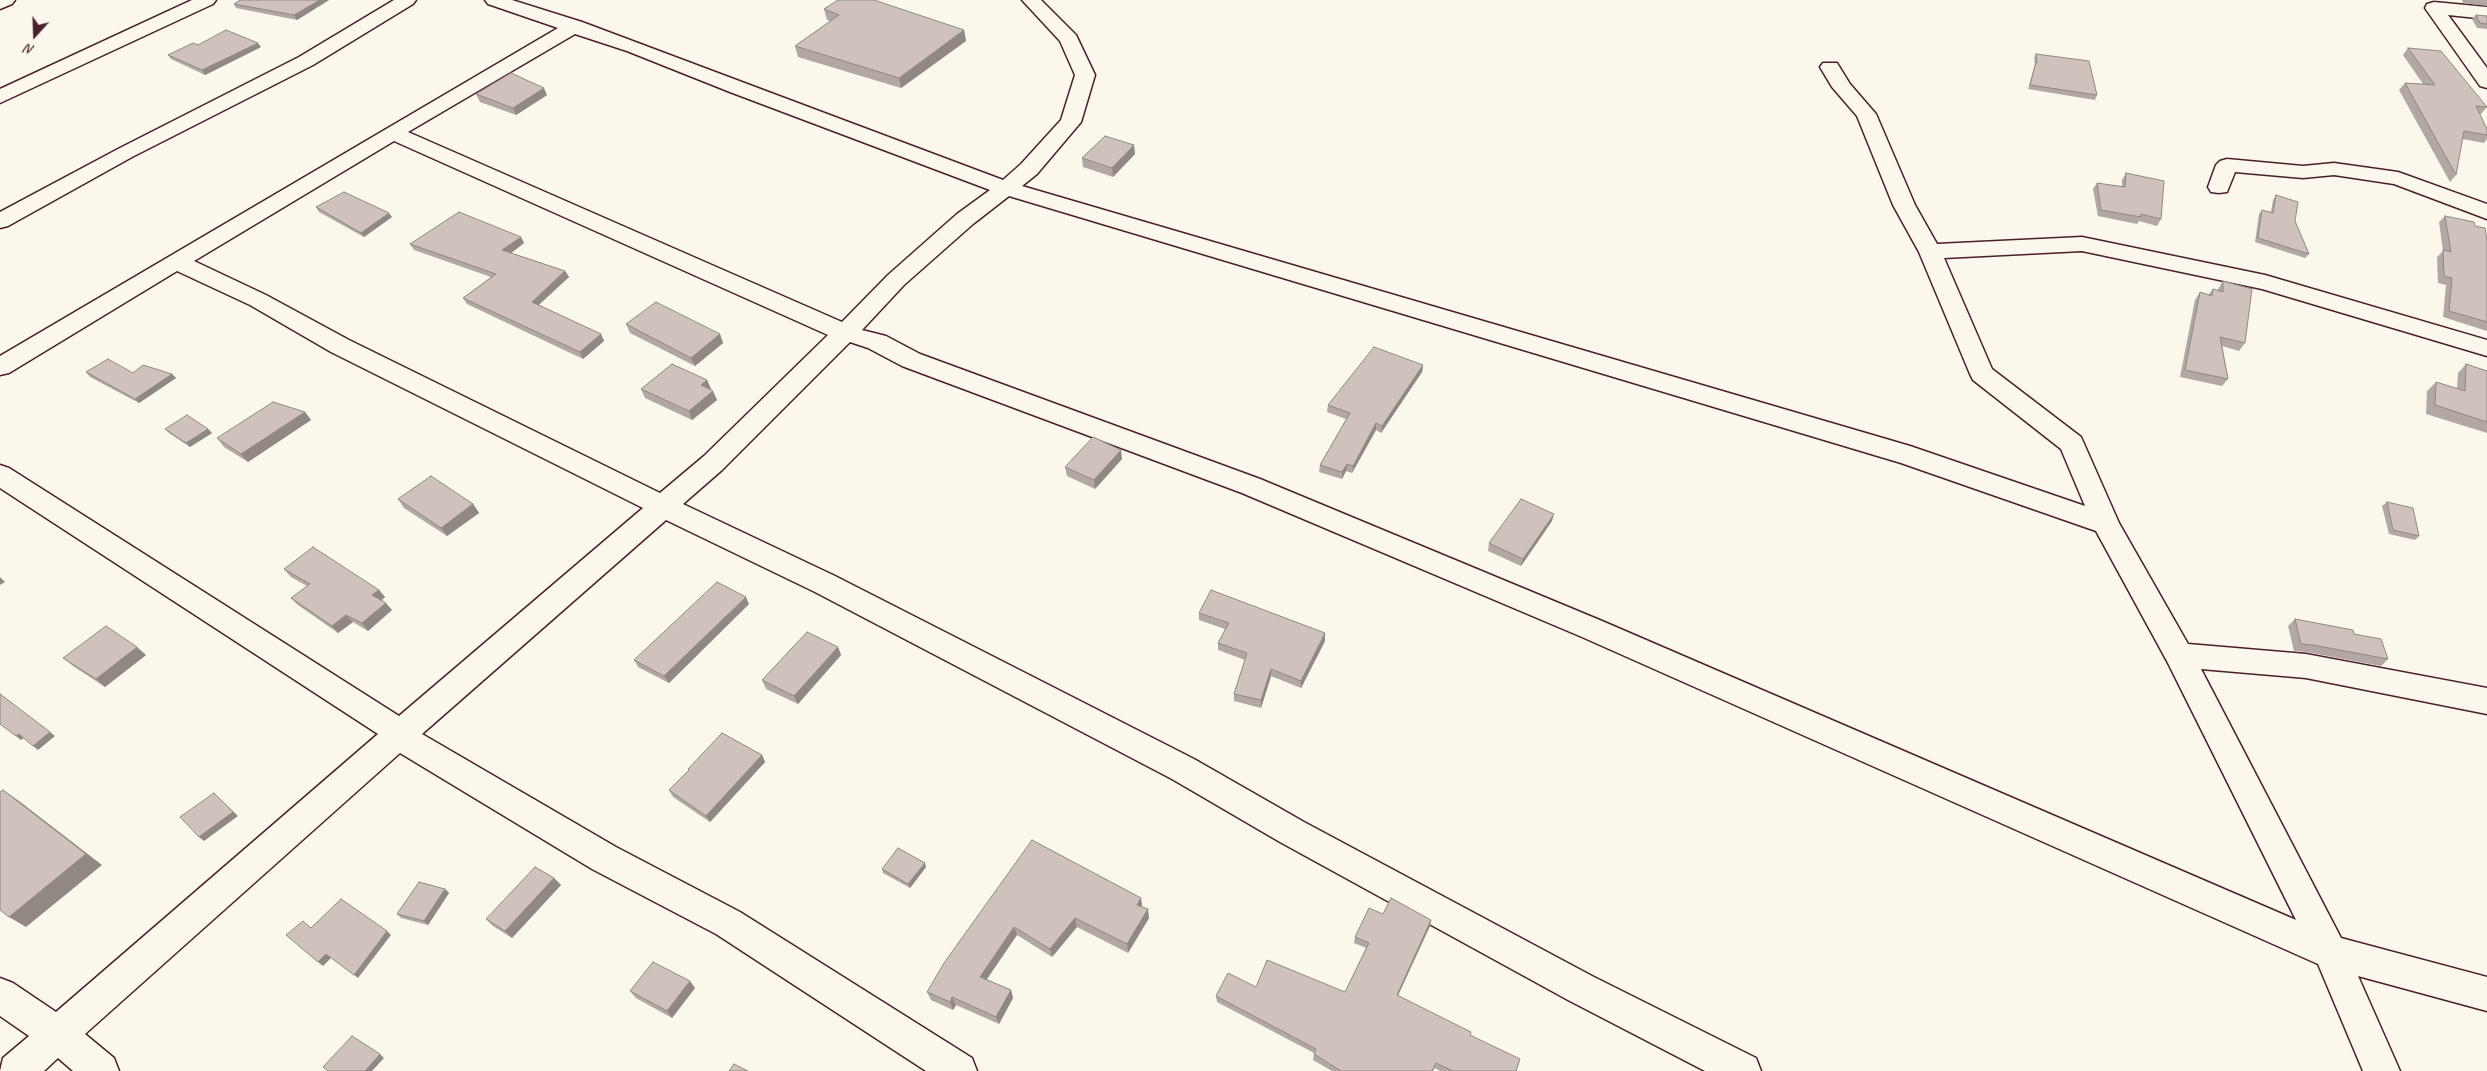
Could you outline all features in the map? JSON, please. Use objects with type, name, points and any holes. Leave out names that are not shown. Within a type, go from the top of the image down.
[{"type":"street","points":[[0,2],[6,0]]},
{"type":"street","points":[[0,97],[207,0]]},
{"type":"street","points":[[0,221],[125,153],[306,61],[407,0]]},
{"type":"street","points":[[494,0],[575,26],[1006,188],[1910,456],[2106,524]]},
{"type":"street","points":[[16,1071],[401,733],[713,463],[896,280],[965,219],[1029,169],[1071,122],[1085,75],[1069,39],[1032,0]]},
{"type":"street","points":[[2487,13],[2434,8],[2487,82]]},
{"type":"street","points":[[0,366],[501,68],[575,26]]},
{"type":"street","points":[[1830,67],[1842,87],[1866,114],[1904,205],[1930,252],[1982,374],[2072,444],[2106,524],[2179,655],[2330,952],[2382,1071]]},
{"type":"street","points":[[393,133],[845,333],[877,342],[911,360],[1260,489],[1592,629],[2330,952],[2487,994]]},
{"type":"street","points":[[2219,187],[2227,165],[2303,172],[2334,169],[2398,178],[2487,212]]},
{"type":"street","points":[[1930,252],[2082,244],[2265,282],[2487,348]]},
{"type":"street","points":[[176,262],[258,300],[340,346],[662,506],[825,584],[1175,764],[1292,832],[1580,988],[1743,1071]]},
{"type":"street","points":[[0,475],[401,733],[414,746],[604,858],[728,923],[959,1071]]},
{"type":"street","points":[[2179,655],[2306,666],[2487,702]]},
{"type":"street","points":[[0,995],[57,1034],[101,1071]]},
{"type":"building","points":[[240,0],[320,0],[294,15],[234,4]]},
{"type":"building","points":[[838,0],[874,0],[964,30],[899,78],[795,46],[839,15],[824,9]]},
{"type":"building","points":[[2476,15],[2487,16],[2487,24],[2480,23]]},
{"type":"building","points":[[226,30],[258,43],[202,70],[168,55],[193,43],[198,45]]},
{"type":"building","points":[[2408,48],[2441,51],[2487,107],[2476,106],[2487,129],[2487,135],[2464,131],[2456,175],[2405,83],[2435,85]]},
{"type":"building","points":[[2036,54],[2089,61],[2097,95],[2030,85],[2037,63]]},
{"type":"building","points":[[511,73],[544,88],[513,108],[476,94]]},
{"type":"building","points":[[1105,136],[1134,145],[1112,168],[1082,158]]},
{"type":"building","points":[[2126,173],[2164,181],[2161,219],[2141,214],[2141,217],[2101,210],[2097,183],[2125,187]]},
{"type":"building","points":[[344,192],[389,213],[361,233],[316,207]]},
{"type":"building","points":[[2276,195],[2298,202],[2295,221],[2309,254],[2258,238],[2262,210],[2273,213]]},
{"type":"building","points":[[459,212],[521,237],[502,250],[565,271],[532,302],[601,334],[580,352],[463,298],[496,274],[410,244]]},
{"type":"building","points":[[2445,216],[2474,222],[2475,226],[2485,228],[2487,241],[2487,322],[2449,311],[2452,278],[2444,276],[2443,250],[2451,252]]},
{"type":"building","points":[[2223,281],[2252,289],[2245,343],[2220,337],[2228,379],[2185,370],[2200,292],[2212,296],[2213,289],[2223,292]]},
{"type":"building","points":[[656,302],[720,334],[691,358],[626,324]]},
{"type":"building","points":[[1374,347],[1423,365],[1382,426],[1376,423],[1353,466],[1347,464],[1342,472],[1320,465],[1350,413],[1328,405]]},
{"type":"building","points":[[108,359],[133,373],[143,365],[172,374],[135,399],[86,372]]},
{"type":"building","points":[[672,364],[707,380],[701,385],[713,391],[689,411],[641,389]]},
{"type":"building","points":[[2466,364],[2487,371],[2487,422],[2435,405],[2436,382],[2465,391]]},
{"type":"building","points":[[273,402],[305,412],[241,454],[217,438]]},
{"type":"building","points":[[187,415],[208,429],[186,443],[165,429]]},
{"type":"building","points":[[1093,437],[1121,450],[1094,480],[1065,467]]},
{"type":"building","points":[[431,476],[473,504],[441,528],[398,499]]},
{"type":"building","points":[[1521,499],[1554,514],[1523,559],[1489,543]]},
{"type":"building","points":[[2387,502],[2413,508],[2419,536],[2393,530]]},
{"type":"building","points":[[313,547],[379,590],[372,595],[386,603],[362,623],[346,615],[332,626],[291,598],[310,584],[284,569]]},
{"type":"building","points":[[717,582],[746,597],[664,676],[634,660]]},
{"type":"building","points":[[1211,590],[1325,633],[1301,681],[1271,669],[1261,700],[1234,694],[1247,653],[1218,643],[1229,623],[1199,613]]},
{"type":"building","points":[[2295,619],[2353,630],[2354,634],[2381,639],[2388,659],[2301,644]]},
{"type":"building","points":[[106,626],[137,647],[96,679],[63,658]]},
{"type":"building","points":[[807,632],[838,647],[794,696],[762,680]]},
{"type":"building","points":[[0,694],[50,732],[33,746],[19,734],[16,736],[0,724]]},
{"type":"building","points":[[722,733],[762,755],[706,816],[669,790]]},
{"type":"building","points":[[3,790],[86,854],[9,917],[0,910],[0,792]]},
{"type":"building","points":[[214,793],[233,812],[199,837],[180,817]]},
{"type":"building","points":[[1032,840],[1141,898],[1137,905],[1148,909],[1127,944],[1075,918],[1050,949],[1014,927],[980,977],[1011,990],[996,1017],[952,997],[950,1002],[927,992],[944,963]]},
{"type":"building","points":[[898,848],[925,863],[908,884],[882,869]]},
{"type":"building","points":[[535,867],[554,878],[505,931],[486,919]]},
{"type":"building","points":[[419,882],[445,889],[424,921],[397,914]]},
{"type":"building","points":[[1391,898],[1431,920],[1397,995],[1471,1032],[1470,1035],[1520,1059],[1516,1071],[1453,1071],[1436,1063],[1432,1071],[1341,1071],[1314,1054],[1316,1049],[1216,996],[1228,973],[1256,987],[1267,960],[1345,992],[1369,943],[1355,937],[1369,908],[1383,914]]},
{"type":"building","points":[[341,899],[387,931],[354,975],[326,954],[318,962],[286,935],[303,921],[311,928]]},
{"type":"building","points":[[653,962],[690,981],[667,1011],[630,991]]},
{"type":"building","points":[[352,1036],[380,1054],[365,1071],[328,1071],[323,1067]]},
{"type":"building","points":[[734,1064],[748,1071],[729,1071]]}]
